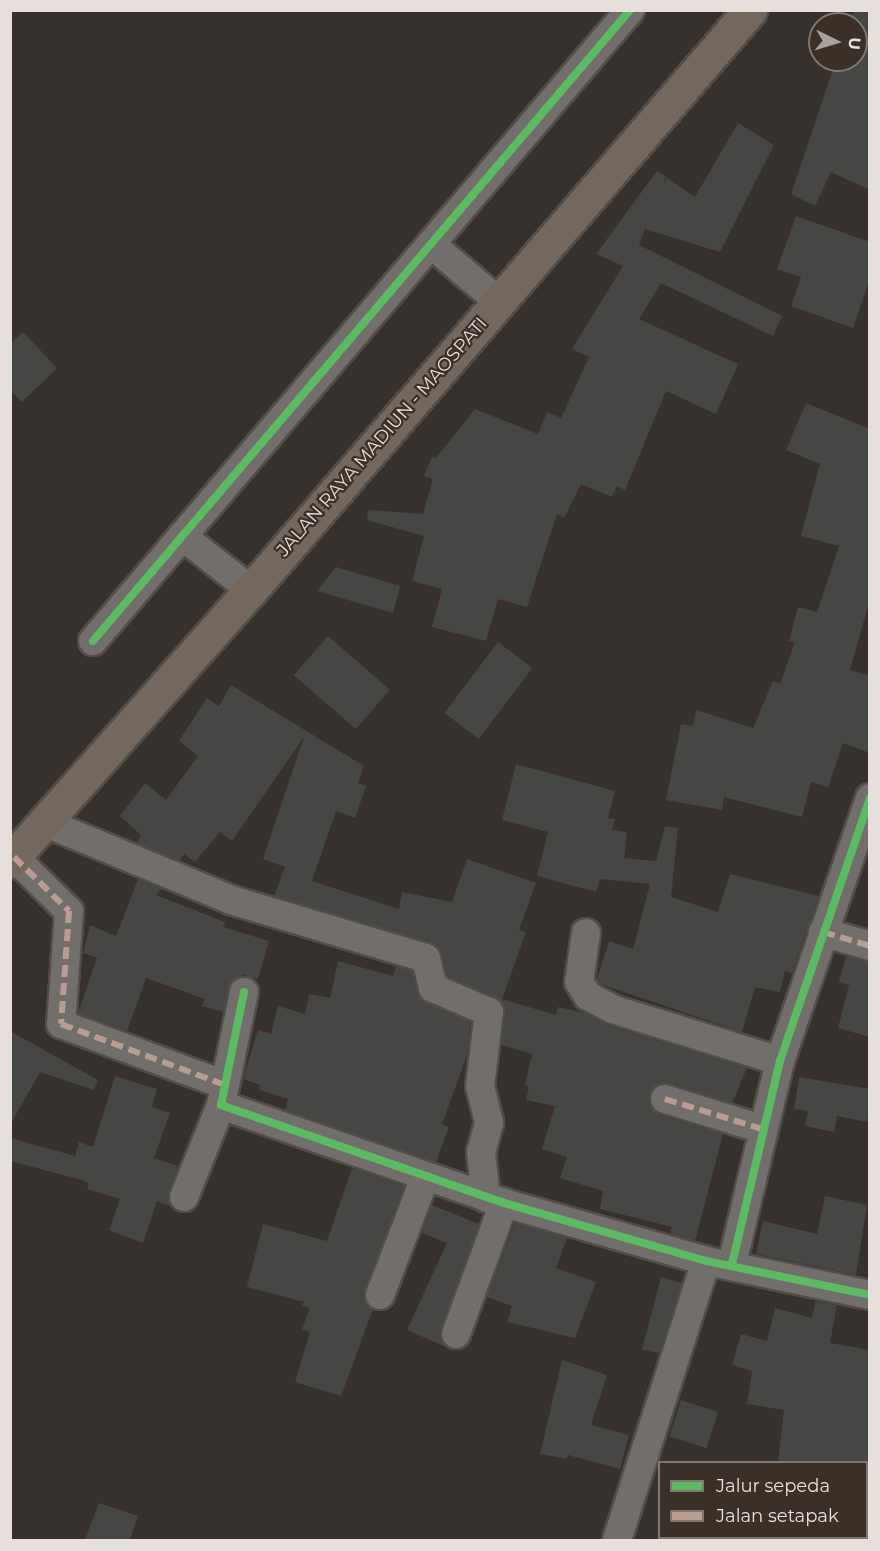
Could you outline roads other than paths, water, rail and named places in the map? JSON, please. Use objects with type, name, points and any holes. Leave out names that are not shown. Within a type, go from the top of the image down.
[{"type":"highway","name":"JALAN RAYA MADIUN - MAOSPATI","points":[[12,859],[251,590],[750,10]]},
{"type":"street","points":[[93,641],[630,10]]},
{"type":"street","points":[[431,244],[499,302]]},
{"type":"street","points":[[182,536],[251,590]]},
{"type":"street","points":[[617,1540],[719,1263],[762,1129],[780,1061],[870,798]]},
{"type":"street","points":[[44,822],[231,900],[426,958],[433,988],[489,1012],[480,1086],[489,1123],[481,1163],[495,1200],[456,1334]]},
{"type":"street","points":[[12,859],[69,911],[61,1024],[223,1095],[425,1178],[719,1263],[870,1294]]},
{"type":"street","points":[[823,932],[870,946]]},
{"type":"street","points":[[586,933],[579,982],[588,996],[612,1009],[780,1061]]},
{"type":"street","points":[[184,1197],[223,1095],[244,992]]},
{"type":"street","points":[[665,1099],[762,1129]]},
{"type":"street","points":[[380,1295],[425,1178]]}]
